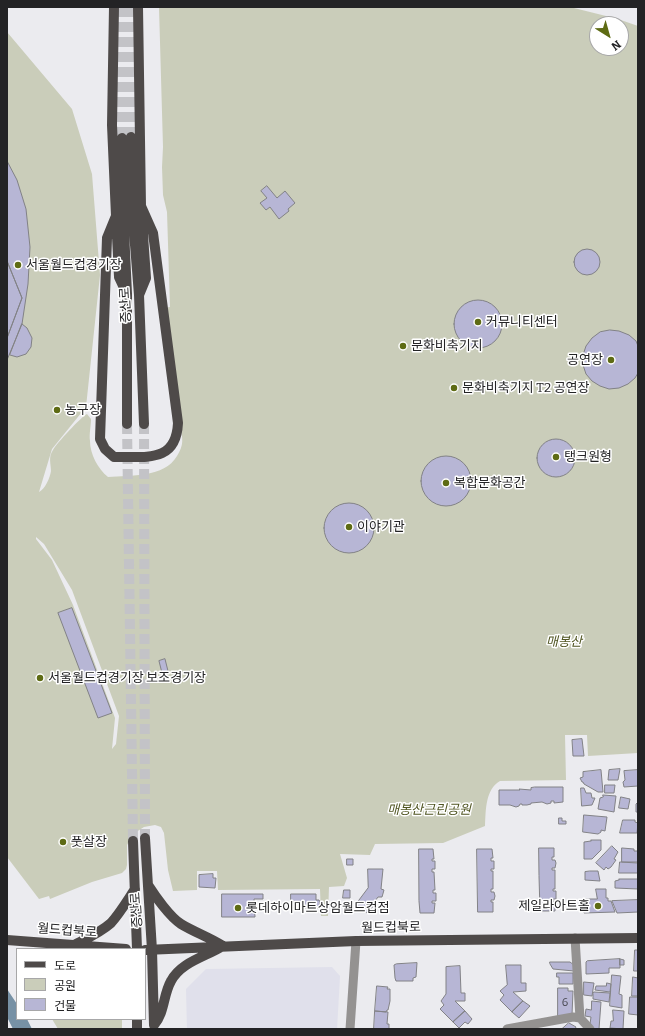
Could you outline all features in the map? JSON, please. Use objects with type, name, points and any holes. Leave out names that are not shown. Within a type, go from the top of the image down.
[{"type":"main road","points":[[114,7],[112,125],[116,216],[119,277],[128,294]]},
{"type":"main road","points":[[138,7],[141,206],[146,278],[139,295]]},
{"type":"main road","name":"증산로","points":[[128,424],[128,294],[123,209],[127,138],[139,295],[144,424]]},
{"type":"main road","points":[[116,216],[107,238],[100,439],[105,449],[114,456],[160,455],[170,449],[178,434],[178,423],[153,233],[141,206]]},
{"type":"main road","name":"증산로","points":[[145,838],[148,885],[149,950],[154,1027]]},
{"type":"main road","name":"증산로","points":[[133,841],[137,948]]},
{"type":"main road","points":[[148,885],[154,895],[179,923],[223,946],[192,962],[176,973],[170,981],[161,1013],[154,1027]]},
{"type":"main road","points":[[76,944],[110,924],[135,889]]},
{"type":"main road","name":"월드컵북로","points":[[149,950],[356,941],[638,938]]},
{"type":"main road","name":"월드컵북로","points":[[7,940],[116,948]]},
{"type":"street","points":[[575,938],[580,1018],[590,1029]]},
{"type":"street","points":[[350,1029],[356,941]]},
{"type":"street","points":[[507,1029],[573,1017],[580,1018]]},
{"type":"shaded area","points":[[332,967],[340,976],[337,1029],[187,1029],[186,989],[206,969]]},
{"type":"green space","points":[[159,7],[570,7],[606,16],[589,16],[589,56],[629,56],[629,23],[638,26],[638,753],[588,756],[587,735],[565,735],[566,780],[500,781],[491,790],[487,801],[485,826],[443,843],[375,844],[370,855],[340,854],[347,878],[344,886],[329,887],[328,916],[321,916],[320,889],[218,890],[217,871],[197,871],[197,890],[173,891],[168,870],[164,833],[161,827],[155,825],[144,827],[133,834],[127,845],[127,865],[126,869],[122,873],[92,882],[50,899],[49,896],[39,899],[7,857],[7,32],[72,109],[92,174],[100,275],[86,407],[52,449],[39,492],[45,486],[50,477],[51,453],[69,430],[87,414],[91,419],[90,446],[93,456],[101,470],[108,477],[156,472],[171,463],[181,448],[182,435],[164,308],[170,307],[167,212],[163,195],[163,147]],"holes":[[[36,537],[44,544],[72,590],[119,716],[116,744],[112,749],[115,718],[73,605],[52,560]]]},
{"type":"green space","points":[[53,1020],[122,1020],[122,1029],[58,1029]]},
{"type":"water","points":[[7,989],[16,1002],[16,1020],[28,1020],[32,1029],[13,1029],[7,1017]]},
{"type":"building","name":"서울월드컵경기장","points":[[7,161],[17,180],[26,209],[30,247],[28,284],[22,324],[7,360],[7,338],[22,298],[7,261]]},
{"type":"building","points":[[267,186],[277,198],[285,191],[295,203],[288,209],[289,211],[279,219],[270,207],[266,210],[260,203],[267,198],[261,191]]},
{"type":"building","points":[[587,249],[596,253],[600,262],[596,271],[587,275],[578,271],[574,262],[578,253]]},
{"type":"building","points":[[7,261],[22,298],[7,338]]},
{"type":"building","name":"커뮤니티센터","points":[[478,300],[487,302],[495,307],[500,315],[502,324],[500,333],[495,341],[487,346],[478,348],[469,346],[461,341],[456,333],[454,324],[456,315],[461,307],[469,302]]},
{"type":"building","points":[[22,324],[27,328],[32,338],[31,347],[26,354],[17,357],[10,355]]},
{"type":"building","name":"공연장","points":[[610,330],[619,331],[629,335],[636,341],[638,346],[638,373],[628,384],[619,388],[609,389],[592,381],[586,374],[583,365],[583,355],[586,346],[592,338],[600,332]]},
{"type":"building","name":"탱크원형","points":[[552,439],[560,439],[570,444],[574,451],[574,465],[570,472],[560,477],[552,477],[542,472],[540,469],[537,462],[537,454],[542,444],[545,442]]},
{"type":"building","name":"복합문화공간","points":[[446,456],[456,458],[464,463],[469,471],[471,481],[469,491],[464,499],[456,504],[446,506],[436,504],[428,499],[423,491],[421,481],[423,471],[428,463],[436,458]]},
{"type":"building","name":"이야기관","points":[[349,503],[359,505],[367,510],[372,518],[374,528],[372,538],[367,546],[359,551],[349,553],[339,551],[331,546],[326,538],[324,528],[326,518],[331,510],[339,505]]},
{"type":"building","points":[[72,608],[112,713],[98,718],[58,613]]},
{"type":"building","points":[[165,659],[168,671],[162,673],[159,661]]},
{"type":"building","points":[[582,739],[584,756],[573,756],[572,740]]},
{"type":"building","points":[[620,769],[618,780],[608,780],[609,770]]},
{"type":"building","points":[[601,770],[603,792],[598,792],[584,784],[580,778],[583,777],[583,772]]},
{"type":"building","points":[[638,770],[638,786],[624,787],[624,771]]},
{"type":"building","points":[[605,785],[615,785],[614,793],[605,793]]},
{"type":"building","points":[[563,787],[563,802],[554,803],[554,801],[551,801],[551,803],[547,804],[542,802],[527,805],[520,804],[516,807],[510,805],[499,805],[499,790],[531,790],[531,788]]},
{"type":"building","points":[[581,788],[584,788],[586,793],[591,793],[592,798],[595,798],[592,805],[582,806]]},
{"type":"building","points":[[603,795],[616,796],[614,812],[598,809],[600,798],[603,797]]},
{"type":"building","points":[[621,797],[630,799],[628,809],[619,808]]},
{"type":"building","points":[[638,802],[638,812],[636,812],[636,804]]},
{"type":"building","points":[[584,815],[607,817],[605,831],[601,830],[598,834],[583,832]]},
{"type":"building","points":[[559,818],[562,818],[562,821],[566,821],[566,824],[559,824]]},
{"type":"building","points":[[623,820],[635,820],[635,822],[638,823],[637,833],[620,833]]},
{"type":"building","points":[[601,840],[601,850],[592,859],[584,859],[584,842]]},
{"type":"building","points":[[612,846],[618,852],[614,859],[616,860],[611,867],[608,869],[606,867],[604,870],[596,863]]},
{"type":"building","points":[[539,848],[554,848],[554,857],[552,857],[552,860],[555,860],[556,863],[555,868],[552,868],[552,870],[555,870],[555,889],[553,889],[553,891],[556,891],[556,899],[553,899],[553,902],[555,901],[555,911],[540,911]]},
{"type":"building","points":[[622,848],[634,849],[634,851],[638,851],[638,862],[622,862]]},
{"type":"building","points":[[419,849],[433,849],[434,859],[432,859],[432,861],[435,861],[435,869],[432,869],[432,872],[434,872],[435,890],[433,890],[433,893],[436,893],[436,901],[432,901],[432,903],[435,903],[434,913],[420,913]]},
{"type":"building","points":[[477,849],[492,849],[493,858],[491,858],[491,861],[494,861],[494,869],[491,869],[491,871],[493,871],[493,889],[491,889],[491,892],[494,892],[495,896],[494,900],[491,900],[491,902],[493,902],[493,912],[478,912]]},
{"type":"building","points":[[347,859],[353,859],[353,865],[347,865]]},
{"type":"building","points":[[620,862],[638,863],[638,873],[619,873]]},
{"type":"building","points":[[368,869],[383,869],[381,889],[384,890],[382,897],[378,897],[375,901],[377,902],[367,913],[356,904],[368,888]]},
{"type":"building","points":[[598,871],[600,881],[585,880],[585,872]]},
{"type":"building","points":[[213,874],[213,878],[216,878],[215,888],[199,887],[199,875]]},
{"type":"building","points":[[619,879],[638,879],[638,889],[615,888],[615,881]]},
{"type":"building","points":[[596,889],[606,889],[606,898],[608,898],[608,901],[611,901],[615,912],[584,913],[584,899],[597,899]]},
{"type":"building","points":[[344,890],[350,890],[350,898],[343,898]]},
{"type":"building","name":"롯데하이마트상암월드컵점","points":[[222,894],[263,894],[263,899],[254,899],[255,917],[222,917]]},
{"type":"building","points":[[291,894],[316,894],[316,900],[319,900],[320,907],[291,908]]},
{"type":"building","points":[[638,900],[638,912],[617,913],[612,901]]},
{"type":"building","points":[[635,950],[638,950],[638,971],[634,971]]},
{"type":"building","points":[[620,959],[620,968],[609,968],[609,973],[586,974],[587,961]]},
{"type":"building","points":[[620,959],[624,960],[624,965],[620,965]]},
{"type":"building","points":[[550,962],[570,962],[574,965],[574,971],[553,969]]},
{"type":"building","points":[[417,963],[416,977],[413,978],[413,981],[396,981],[394,965]]},
{"type":"building","points":[[506,965],[521,965],[521,983],[526,983],[526,991],[513,992],[523,1001],[512,1012],[500,1000],[504,995],[500,991],[507,985]]},
{"type":"building","points":[[460,966],[461,993],[465,993],[465,1001],[455,1001],[465,1011],[453,1022],[440,1009],[444,1005],[441,1001],[446,994],[446,967]]},
{"type":"building","points":[[557,973],[573,973],[573,984],[559,984],[559,977],[557,977]]},
{"type":"building","points":[[612,975],[621,976],[619,994],[622,995],[622,1008],[610,1006]]},
{"type":"building","points":[[633,977],[638,978],[638,996],[632,996]]},
{"type":"building","points":[[584,982],[594,983],[592,996],[584,995]]},
{"type":"building","points":[[607,983],[611,984],[610,992],[595,990],[596,986],[606,986]]},
{"type":"building","points":[[377,986],[388,987],[387,989],[390,989],[390,1001],[386,1012],[375,1011]]},
{"type":"building","points":[[558,988],[568,988],[568,991],[573,991],[572,1015],[558,1018]]},
{"type":"building","points":[[594,992],[610,993],[609,1002],[593,999]]},
{"type":"building","points":[[630,997],[638,997],[638,1015],[629,1014]]},
{"type":"building","points":[[523,1001],[530,1006],[519,1018],[512,1012]]},
{"type":"building","points":[[592,1001],[601,1002],[599,1029],[593,1029],[590,1024],[591,1017],[585,1016],[586,1009],[591,1010]]},
{"type":"building","points":[[613,1010],[624,1011],[623,1029],[610,1028],[611,1021],[613,1021]]},
{"type":"building","points":[[375,1011],[388,1012],[387,1024],[389,1024],[389,1029],[374,1029]]},
{"type":"building","points":[[465,1011],[472,1019],[468,1024],[465,1022],[459,1028],[453,1022]]},
{"type":"building","points":[[569,1023],[576,1027],[575,1029],[562,1029]]},
{"type":"tunnel","points":[[121,7],[122,138]]},
{"type":"tunnel","points":[[130,7],[131,137]]},
{"type":"tunnel","points":[[127,424],[133,841]]},
{"type":"tunnel","points":[[144,424],[145,838]]},
{"type":"place","name":"서울월드컵경기장","points":[[18,265]]},
{"type":"place","name":"커뮤니티센터","points":[[478,322]]},
{"type":"place","name":"문화비축기지","points":[[403,346]]},
{"type":"place","name":"공연장","points":[[611,360]]},
{"type":"place","name":"문화비축기지 T2 공연장","points":[[454,388]]},
{"type":"place","name":"농구장","points":[[57,410]]},
{"type":"place","name":"탱크원형","points":[[556,457]]},
{"type":"place","name":"복합문화공간","points":[[446,483]]},
{"type":"place","name":"이야기관","points":[[349,527]]},
{"type":"place","name":"서울월드컵경기장 보조경기장","points":[[40,678]]},
{"type":"place","name":"풋살장","points":[[63,842]]},
{"type":"place","name":"제일라아트홀","points":[[598,906]]},
{"type":"place","name":"롯데하이마트상암월드컵점","points":[[238,908]]},
{"type":"park label","name":"매봉산","points":[[564,642]]},
{"type":"park label","name":"매봉산근린공원","points":[[429,810]]}]
